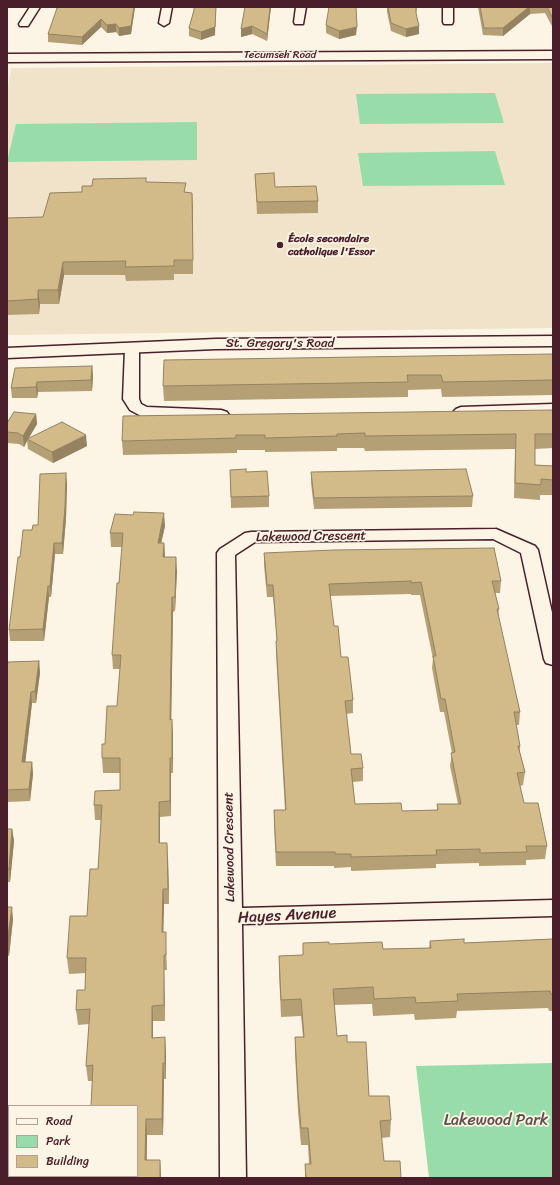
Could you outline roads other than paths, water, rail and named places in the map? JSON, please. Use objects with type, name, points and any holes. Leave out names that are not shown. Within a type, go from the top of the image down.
[{"type":"main road","name":"Tecumseh Road","points":[[7,58],[553,55]]},
{"type":"main road","name":"St. Gregory's Road","points":[[7,353],[216,344],[553,341]]},
{"type":"street","points":[[24,24],[35,7]]},
{"type":"street","points":[[164,23],[167,7]]},
{"type":"street","points":[[299,22],[301,7]]},
{"type":"street","points":[[448,7],[448,22]]},
{"type":"street","points":[[132,348],[131,399],[135,406],[143,412],[208,416],[239,415]]},
{"type":"street","points":[[447,412],[553,409]]},
{"type":"street","name":"Lakewood Crescent","points":[[231,916],[226,553],[251,537],[496,534],[529,550],[553,659]]},
{"type":"street","name":"Hayes Avenue","points":[[233,1178],[231,916],[553,908]]},
{"type":"place","name":"École secondaire catholique l'Essor","points":[[280,245]]},
{"type":"park label","name":"Lakewood Park","points":[[496,1121]]}]
